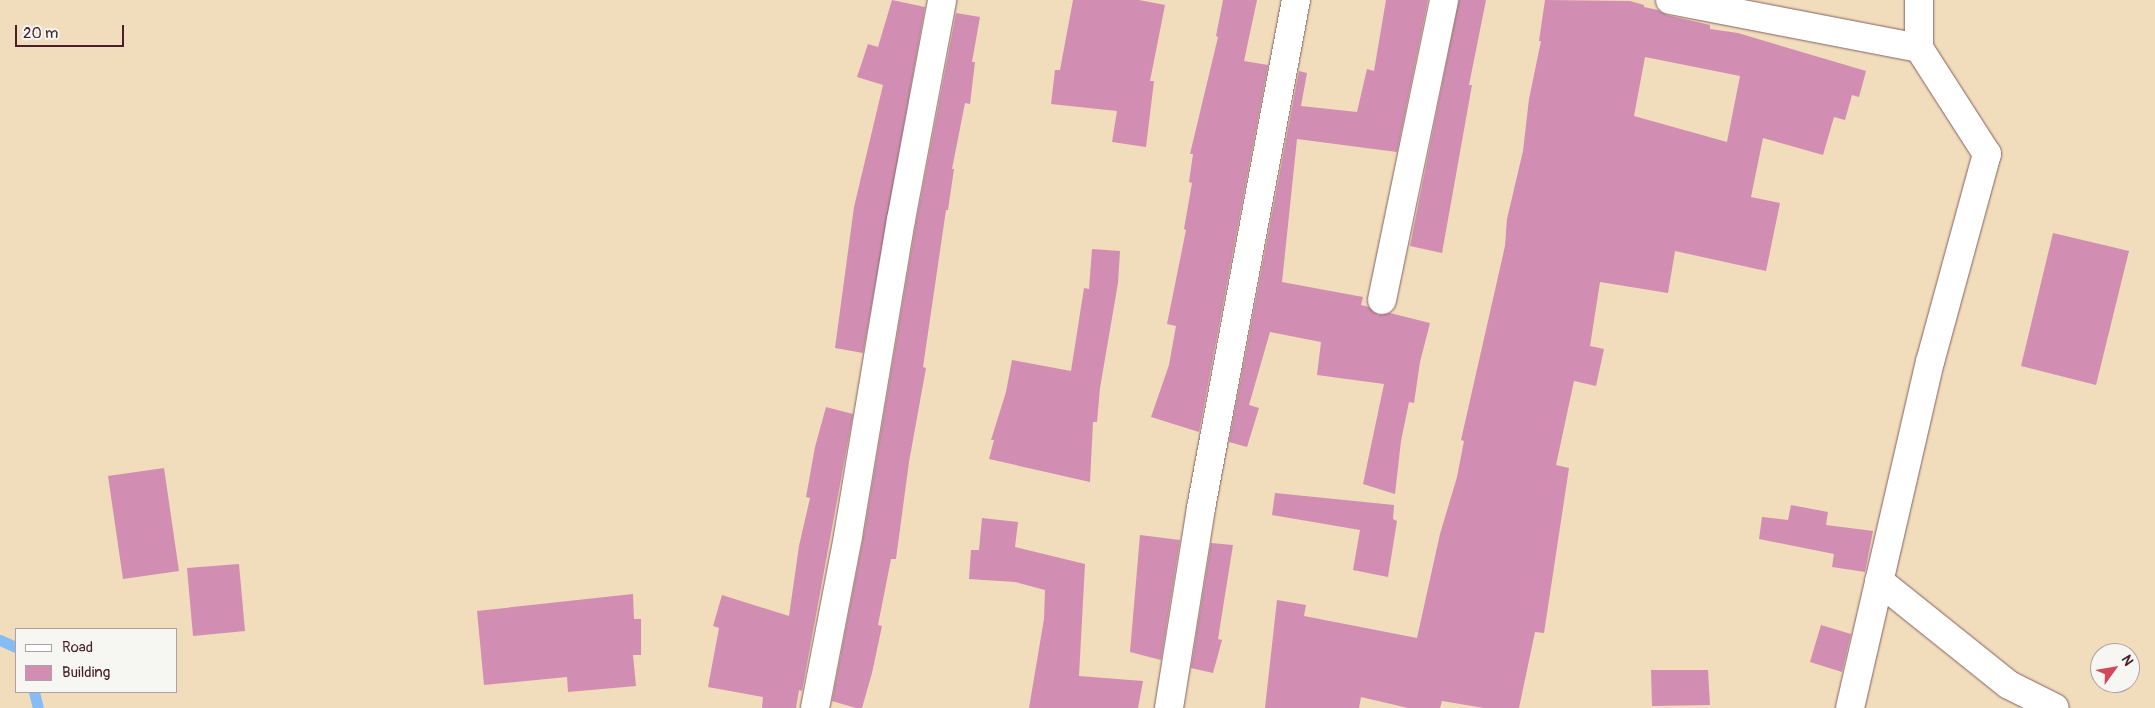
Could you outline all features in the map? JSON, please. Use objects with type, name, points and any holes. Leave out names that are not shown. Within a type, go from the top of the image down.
[{"type":"street","points":[[815,708],[848,536],[901,220],[942,0]]},
{"type":"street","points":[[1169,708],[1201,508],[1296,0]]},
{"type":"street","points":[[1382,300],[1444,0]]},
{"type":"street","points":[[1670,0],[1919,48]]},
{"type":"street","points":[[1850,708],[1930,362],[1987,154],[1919,48],[1919,0]]},
{"type":"street","points":[[1879,581],[2009,685],[2054,708]]},
{"type":"building","points":[[892,0],[925,7],[863,353],[835,348],[854,207],[883,85],[857,77],[868,44],[878,47]]},
{"type":"building","points":[[1073,0],[1139,0],[1165,5],[1150,81],[1154,81],[1146,147],[1112,142],[1117,111],[1051,104],[1055,70],[1060,70]]},
{"type":"building","points":[[1223,0],[1257,0],[1244,61],[1268,65],[1199,432],[1151,417],[1169,365],[1176,326],[1167,324],[1186,230],[1184,229],[1192,183],[1189,182],[1193,154],[1190,154],[1218,37],[1216,36]]},
{"type":"building","points":[[1386,0],[1428,0],[1397,152],[1297,139],[1282,282],[1363,297],[1361,305],[1369,307],[1378,315],[1390,313],[1430,323],[1420,362],[1414,403],[1409,402],[1401,441],[1395,494],[1363,484],[1384,384],[1317,375],[1321,342],[1270,332],[1249,405],[1259,408],[1247,447],[1229,442],[1299,71],[1307,73],[1301,106],[1357,112],[1367,69],[1374,71]]},
{"type":"building","points":[[1459,0],[1486,0],[1469,85],[1472,85],[1442,253],[1410,246]]},
{"type":"building","points":[[1545,0],[1630,1],[1667,15],[1710,25],[1710,29],[1738,33],[1866,71],[1859,97],[1852,95],[1845,120],[1834,117],[1823,155],[1763,138],[1751,197],[1780,203],[1766,271],[1675,251],[1668,293],[1600,282],[1590,346],[1604,349],[1596,386],[1574,381],[1556,465],[1569,468],[1544,633],[1535,632],[1519,708],[1484,708],[1442,701],[1440,708],[1408,708],[1361,697],[1359,708],[1265,708],[1277,600],[1306,605],[1304,616],[1417,638],[1440,534],[1457,477],[1464,441],[1461,440],[1505,246],[1507,219],[1523,151],[1529,99],[1541,41],[1539,41]],"holes":[[[1645,57],[1740,76],[1727,142],[1634,116]]]},
{"type":"building","points":[[956,13],[980,17],[972,62],[975,62],[970,104],[965,103],[952,169],[954,169],[948,210],[946,210],[923,367],[926,368],[909,462],[896,559],[891,559],[878,625],[882,626],[872,673],[862,708],[856,708],[832,701],[863,539],[916,223]]},
{"type":"building","points":[[2053,233],[2129,251],[2096,385],[2021,366]]},
{"type":"building","points":[[1092,249],[1120,251],[1118,283],[1100,388],[1097,422],[1093,422],[1090,482],[989,459],[994,440],[991,440],[1006,392],[1012,360],[1071,371],[1084,288],[1089,289]]},
{"type":"building","points":[[826,407],[853,414],[802,691],[799,690],[796,708],[762,708],[763,697],[708,687],[719,628],[713,626],[722,595],[789,616],[799,546],[810,498],[806,497],[815,447]]},
{"type":"building","points":[[164,468],[179,571],[123,579],[108,476]]},
{"type":"building","points":[[1275,493],[1394,505],[1393,519],[1397,521],[1388,577],[1353,570],[1360,530],[1272,515]]},
{"type":"building","points":[[1791,505],[1828,512],[1826,525],[1873,531],[1865,572],[1832,567],[1834,554],[1759,539],[1762,517],[1788,520]]},
{"type":"building","points":[[982,518],[1018,522],[1015,547],[1085,564],[1079,676],[1143,681],[1138,708],[1029,708],[1044,619],[1045,590],[1015,582],[969,579],[971,550],[979,550]]},
{"type":"building","points":[[1140,535],[1180,540],[1161,660],[1130,652]]},
{"type":"building","points":[[1211,543],[1233,545],[1218,639],[1222,640],[1213,673],[1191,668]]},
{"type":"building","points":[[239,564],[245,631],[193,636],[187,568]]},
{"type":"building","points":[[633,594],[634,619],[641,619],[641,655],[633,655],[636,686],[568,692],[567,677],[484,685],[477,611]]},
{"type":"building","points":[[1821,625],[1851,634],[1842,672],[1810,662]]},
{"type":"building","points":[[1651,670],[1708,670],[1710,705],[1652,706]]},
{"type":"waterway","points":[[0,640],[15,647]]},
{"type":"waterway","points":[[34,693],[38,708]]}]
